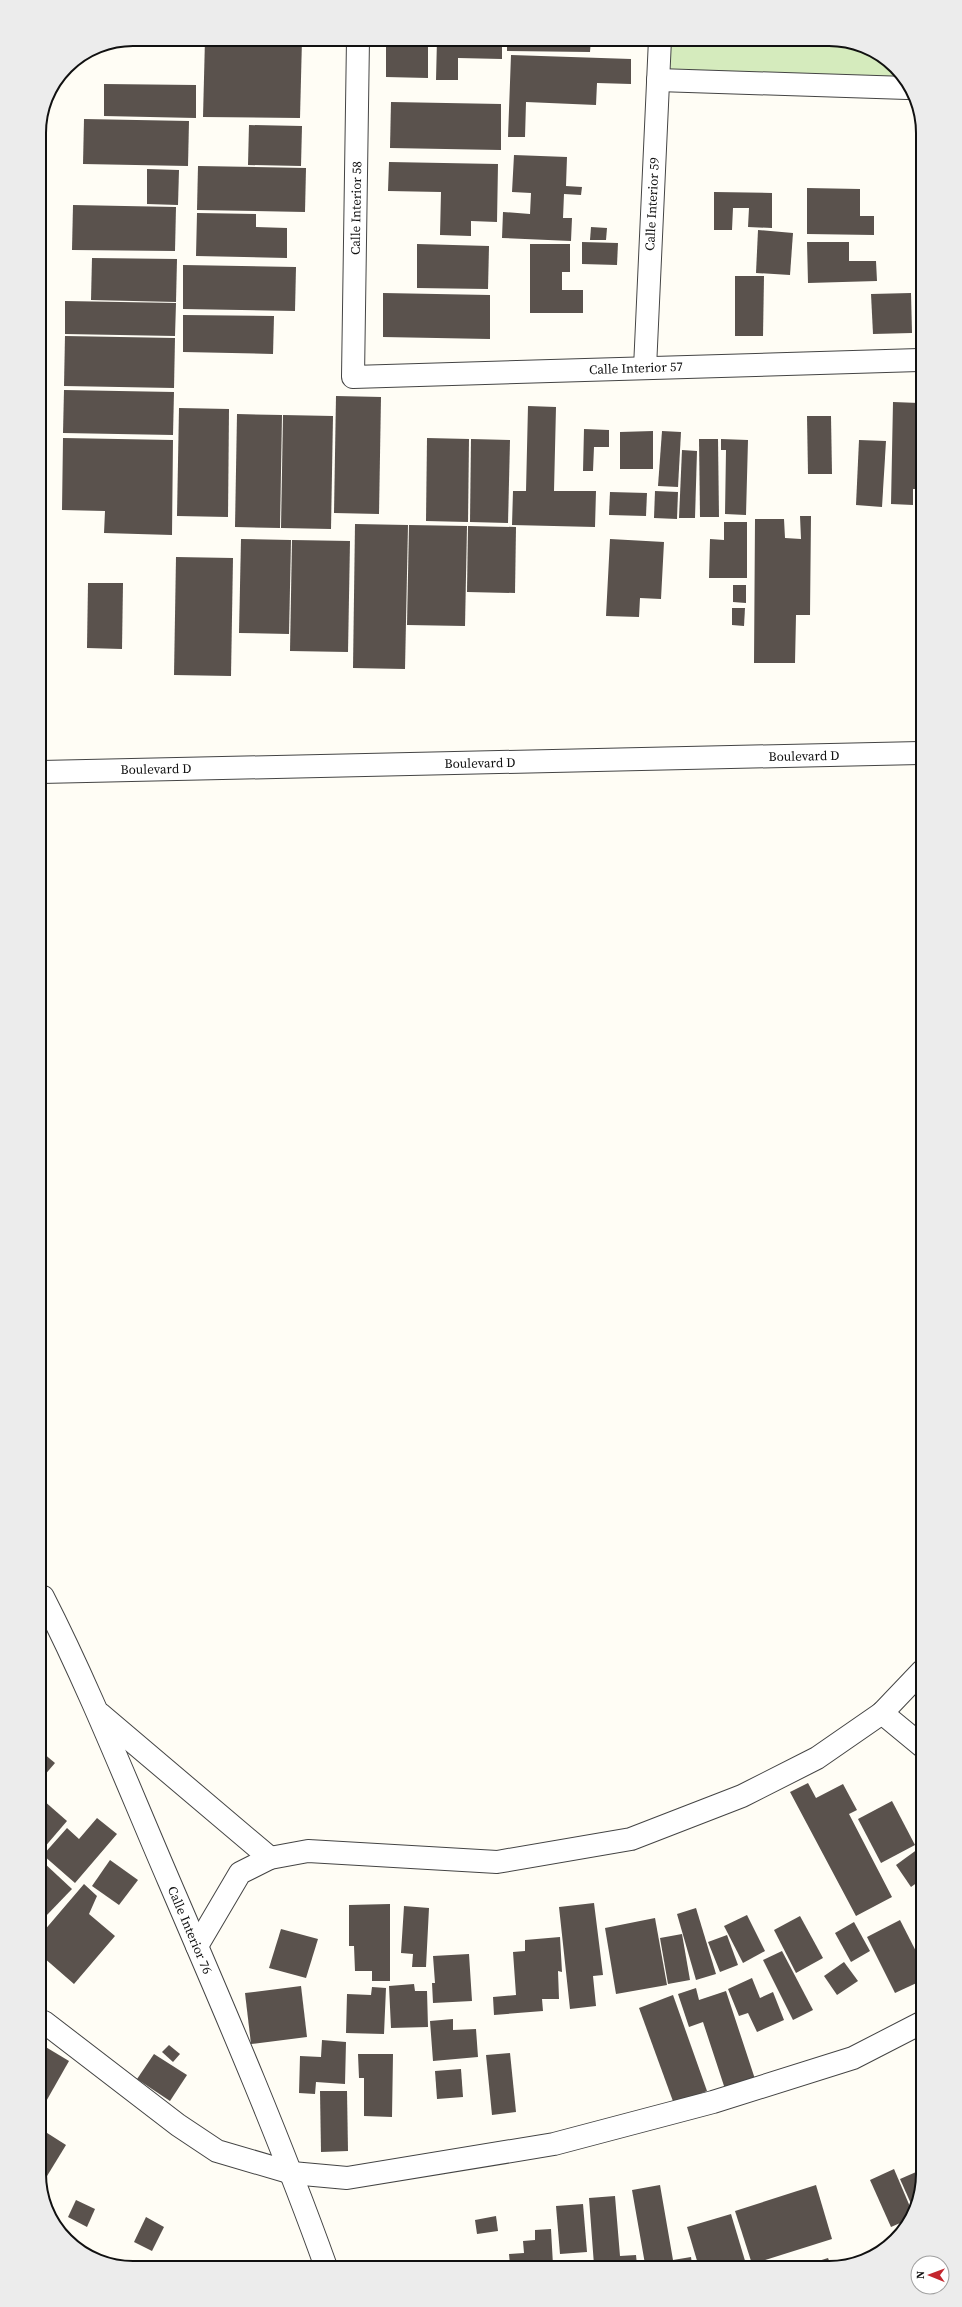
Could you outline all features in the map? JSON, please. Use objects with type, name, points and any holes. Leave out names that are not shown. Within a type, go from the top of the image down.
[{"type":"street","name":"Calle Interior 58","points":[[353,377],[358,46]]},
{"type":"street","name":"Calle Interior 59","points":[[645,368],[660,46]]},
{"type":"street","points":[[658,80],[903,88]]},
{"type":"street","name":"Calle Interior 57","points":[[353,377],[916,360]]},
{"type":"street","name":"Boulevard D","points":[[46,772],[916,753]]},
{"type":"street","name":"Calle Interior 76","points":[[46,1605],[71,1653],[197,1946],[292,2173],[324,2261]]},
{"type":"street","points":[[197,1946],[240,1873],[270,1858],[308,1851],[497,1862],[631,1839],[742,1796],[817,1758],[882,1713],[916,1677]]},
{"type":"street","points":[[96,1710],[270,1858]]},
{"type":"street","points":[[882,1713],[916,1741]]},
{"type":"street","points":[[46,2024],[178,2125],[217,2151],[292,2173],[347,2178],[554,2144],[713,2102],[853,2058],[916,2026]]},
{"type":"green space","points":[[671,46],[835,46],[857,51],[882,64],[891,71],[905,92],[670,86]]},
{"type":"building","points":[[205,46],[302,46],[300,118],[203,117]]},
{"type":"building","points":[[386,46],[428,46],[428,78],[386,77]]},
{"type":"building","points":[[437,46],[502,46],[502,59],[458,58],[458,80],[436,80]]},
{"type":"building","points":[[507,46],[590,46],[590,52],[507,51]]},
{"type":"building","points":[[511,55],[631,59],[631,84],[597,83],[596,105],[526,102],[525,137],[508,137]]},
{"type":"building","points":[[104,84],[196,85],[196,118],[104,116]]},
{"type":"building","points":[[391,102],[501,104],[501,150],[390,148]]},
{"type":"building","points":[[84,119],[189,121],[188,166],[83,164]]},
{"type":"building","points":[[249,125],[302,126],[301,166],[248,165]]},
{"type":"building","points":[[514,155],[567,157],[566,186],[582,187],[581,195],[564,194],[563,218],[572,218],[571,241],[502,238],[503,212],[530,214],[531,193],[512,192]]},
{"type":"building","points":[[389,162],[498,164],[497,222],[471,221],[471,236],[440,235],[441,192],[388,191]]},
{"type":"building","points":[[198,166],[306,168],[305,212],[197,210]]},
{"type":"building","points":[[147,169],[179,170],[178,205],[147,204]]},
{"type":"building","points":[[807,188],[860,189],[860,216],[874,216],[874,235],[807,234]]},
{"type":"building","points":[[714,192],[772,193],[772,228],[748,227],[749,208],[733,208],[732,230],[714,230]]},
{"type":"building","points":[[73,205],[176,207],[175,251],[72,250]]},
{"type":"building","points":[[197,213],[256,214],[256,227],[287,228],[287,258],[196,256]]},
{"type":"building","points":[[591,227],[607,228],[606,240],[590,240]]},
{"type":"building","points":[[758,230],[793,233],[790,275],[756,273]]},
{"type":"building","points":[[582,242],[618,243],[617,265],[582,264]]},
{"type":"building","points":[[807,242],[849,242],[849,261],[876,261],[877,281],[808,283]]},
{"type":"building","points":[[417,244],[489,246],[488,289],[417,288]]},
{"type":"building","points":[[530,244],[570,244],[570,272],[562,272],[562,290],[583,290],[583,313],[530,313]]},
{"type":"building","points":[[92,258],[177,259],[176,302],[91,300]]},
{"type":"building","points":[[183,265],[296,267],[295,311],[183,309]]},
{"type":"building","points":[[735,276],[764,276],[763,336],[735,336]]},
{"type":"building","points":[[383,293],[490,295],[490,339],[383,337]]},
{"type":"building","points":[[911,293],[912,333],[873,334],[871,294]]},
{"type":"building","points":[[65,301],[176,303],[175,336],[65,334]]},
{"type":"building","points":[[183,315],[274,316],[273,354],[183,352]]},
{"type":"building","points":[[65,336],[175,338],[174,388],[64,386]]},
{"type":"building","points":[[64,390],[174,392],[173,435],[63,433]]},
{"type":"building","points":[[336,396],[381,397],[379,514],[334,513]]},
{"type":"building","points":[[893,402],[916,403],[916,489],[913,489],[913,505],[891,504]]},
{"type":"building","points":[[528,406],[556,407],[554,491],[596,491],[595,527],[512,525],[513,491],[526,491]]},
{"type":"building","points":[[179,408],[229,409],[228,517],[177,516]]},
{"type":"building","points":[[237,414],[282,415],[280,528],[235,527]]},
{"type":"building","points":[[283,415],[333,416],[331,529],[281,528]]},
{"type":"building","points":[[807,416],[831,416],[832,474],[808,474]]},
{"type":"building","points":[[584,429],[609,430],[609,447],[594,447],[593,471],[583,471]]},
{"type":"building","points":[[653,431],[653,469],[620,469],[620,432]]},
{"type":"building","points":[[662,431],[681,432],[678,487],[658,486]]},
{"type":"building","points":[[63,438],[173,440],[172,535],[104,533],[105,511],[62,510]]},
{"type":"building","points":[[427,438],[469,439],[468,522],[426,521]]},
{"type":"building","points":[[471,439],[510,440],[508,523],[470,522]]},
{"type":"building","points":[[699,439],[718,439],[719,517],[700,517]]},
{"type":"building","points":[[721,439],[748,440],[746,515],[725,514],[726,450],[721,450]]},
{"type":"building","points":[[859,440],[886,441],[882,507],[856,505]]},
{"type":"building","points":[[682,450],[697,451],[695,518],[679,518]]},
{"type":"building","points":[[655,491],[678,492],[677,519],[654,518]]},
{"type":"building","points":[[610,492],[647,493],[646,516],[609,515]]},
{"type":"building","points":[[800,516],[811,516],[810,615],[796,615],[795,663],[754,663],[755,519],[784,519],[785,538],[801,539]]},
{"type":"building","points":[[724,522],[747,522],[747,578],[709,578],[710,539],[724,540]]},
{"type":"building","points":[[355,524],[408,525],[405,669],[353,668]]},
{"type":"building","points":[[409,525],[467,526],[465,626],[407,625]]},
{"type":"building","points":[[468,526],[516,527],[515,593],[467,592]]},
{"type":"building","points":[[241,539],[291,540],[289,634],[239,633]]},
{"type":"building","points":[[610,539],[664,542],[661,599],[640,598],[639,617],[606,616]]},
{"type":"building","points":[[292,540],[350,541],[348,652],[290,651]]},
{"type":"building","points":[[176,557],[233,558],[231,676],[174,675]]},
{"type":"building","points":[[88,583],[123,583],[122,649],[87,648]]},
{"type":"building","points":[[733,585],[746,585],[746,603],[733,602]]},
{"type":"building","points":[[732,608],[745,608],[744,626],[732,625]]},
{"type":"building","points":[[46,1756],[55,1763],[46,1774]]},
{"type":"building","points":[[808,1783],[816,1798],[843,1784],[857,1810],[849,1814],[892,1897],[856,1916],[790,1792]]},
{"type":"building","points":[[892,1801],[915,1845],[881,1863],[858,1819]]},
{"type":"building","points":[[46,1803],[67,1821],[46,1846]]},
{"type":"building","points":[[97,1818],[117,1834],[75,1883],[46,1858],[46,1852],[67,1828],[79,1839]]},
{"type":"building","points":[[916,1850],[916,1883],[911,1887],[896,1865]]},
{"type":"building","points":[[110,1860],[138,1880],[119,1905],[92,1886]]},
{"type":"building","points":[[46,1865],[72,1889],[46,1916]]},
{"type":"building","points":[[84,1884],[97,1896],[89,1914],[115,1936],[74,1984],[46,1960],[46,1928]]},
{"type":"building","points":[[594,1903],[603,1975],[593,1976],[596,2006],[570,2009],[559,1907]]},
{"type":"building","points":[[390,1904],[390,1981],[372,1981],[372,1971],[355,1971],[354,1946],[349,1946],[349,1905]]},
{"type":"building","points":[[404,1906],[429,1908],[426,1967],[412,1967],[413,1954],[401,1953]]},
{"type":"building","points":[[696,1908],[716,1974],[696,1980],[677,1914]]},
{"type":"building","points":[[747,1915],[765,1951],[743,1963],[724,1926]]},
{"type":"building","points":[[800,1916],[823,1958],[796,1973],[774,1930]]},
{"type":"building","points":[[655,1918],[667,1985],[616,1994],[605,1928]]},
{"type":"building","points":[[900,1920],[916,1951],[916,1983],[895,1993],[867,1937]]},
{"type":"building","points":[[854,1922],[870,1951],[851,1962],[835,1933]]},
{"type":"building","points":[[281,1929],[318,1939],[306,1978],[269,1968]]},
{"type":"building","points":[[682,1934],[690,1980],[668,1984],[660,1938]]},
{"type":"building","points":[[727,1935],[738,1965],[720,1972],[708,1942]]},
{"type":"building","points":[[560,1937],[562,1972],[558,1971],[559,1999],[542,1999],[543,2011],[494,2015],[493,1997],[516,1995],[513,1952],[525,1951],[525,1940]]},
{"type":"building","points":[[782,1951],[813,2010],[793,2020],[763,1960]]},
{"type":"building","points":[[469,1954],[472,2001],[433,2003],[432,1983],[435,1983],[433,1956]]},
{"type":"building","points":[[844,1962],[858,1981],[837,1995],[824,1976]]},
{"type":"building","points":[[752,1978],[760,1998],[773,1992],[784,2020],[757,2032],[748,2013],[739,2016],[728,1989]]},
{"type":"building","points":[[414,1984],[415,1991],[427,1991],[428,2027],[391,2028],[389,1986]]},
{"type":"building","points":[[301,1986],[307,2037],[251,2044],[245,1993]]},
{"type":"building","points":[[372,1987],[386,1988],[384,2034],[346,2033],[347,1994],[371,1995]]},
{"type":"building","points":[[696,1988],[699,2000],[726,1991],[755,2079],[725,2089],[703,2022],[689,2027],[678,1994]]},
{"type":"building","points":[[673,1995],[707,2091],[674,2104],[639,2008]]},
{"type":"building","points":[[453,2019],[453,2030],[476,2029],[478,2057],[433,2061],[430,2021]]},
{"type":"building","points":[[322,2040],[346,2042],[345,2084],[316,2082],[315,2094],[299,2093],[300,2056],[321,2057]]},
{"type":"building","points":[[169,2045],[180,2054],[173,2062],[162,2052]]},
{"type":"building","points":[[46,2047],[69,2061],[46,2101]]},
{"type":"building","points":[[510,2053],[516,2112],[492,2115],[486,2055]]},
{"type":"building","points":[[154,2054],[187,2075],[170,2101],[137,2079]]},
{"type":"building","points":[[358,2054],[393,2054],[392,2117],[364,2116],[364,2078],[359,2078]]},
{"type":"building","points":[[461,2069],[463,2097],[437,2099],[435,2071]]},
{"type":"building","points":[[320,2091],[347,2091],[348,2151],[321,2152]]},
{"type":"building","points":[[46,2132],[66,2145],[46,2178]]},
{"type":"building","points":[[894,2169],[910,2206],[900,2223],[891,2227],[870,2180]]},
{"type":"building","points":[[916,2172],[913,2197],[911,2203],[900,2179]]},
{"type":"building","points":[[660,2185],[673,2260],[691,2257],[692,2261],[644,2261],[632,2190]]},
{"type":"building","points":[[816,2185],[832,2239],[762,2261],[751,2261],[735,2211]]},
{"type":"building","points":[[615,2196],[620,2256],[636,2255],[637,2261],[594,2261],[589,2198]]},
{"type":"building","points":[[76,2200],[95,2209],[87,2227],[68,2217]]},
{"type":"building","points":[[583,2204],[587,2252],[560,2254],[556,2206]]},
{"type":"building","points":[[731,2214],[745,2261],[697,2261],[687,2227]]},
{"type":"building","points":[[496,2216],[498,2231],[477,2234],[475,2220]]},
{"type":"building","points":[[146,2217],[164,2227],[152,2251],[134,2242]]},
{"type":"building","points":[[551,2229],[553,2261],[510,2261],[509,2254],[524,2253],[523,2241],[535,2240],[535,2230]]},
{"type":"building","points":[[828,2258],[829,2261],[829,2261],[818,2261]]}]
